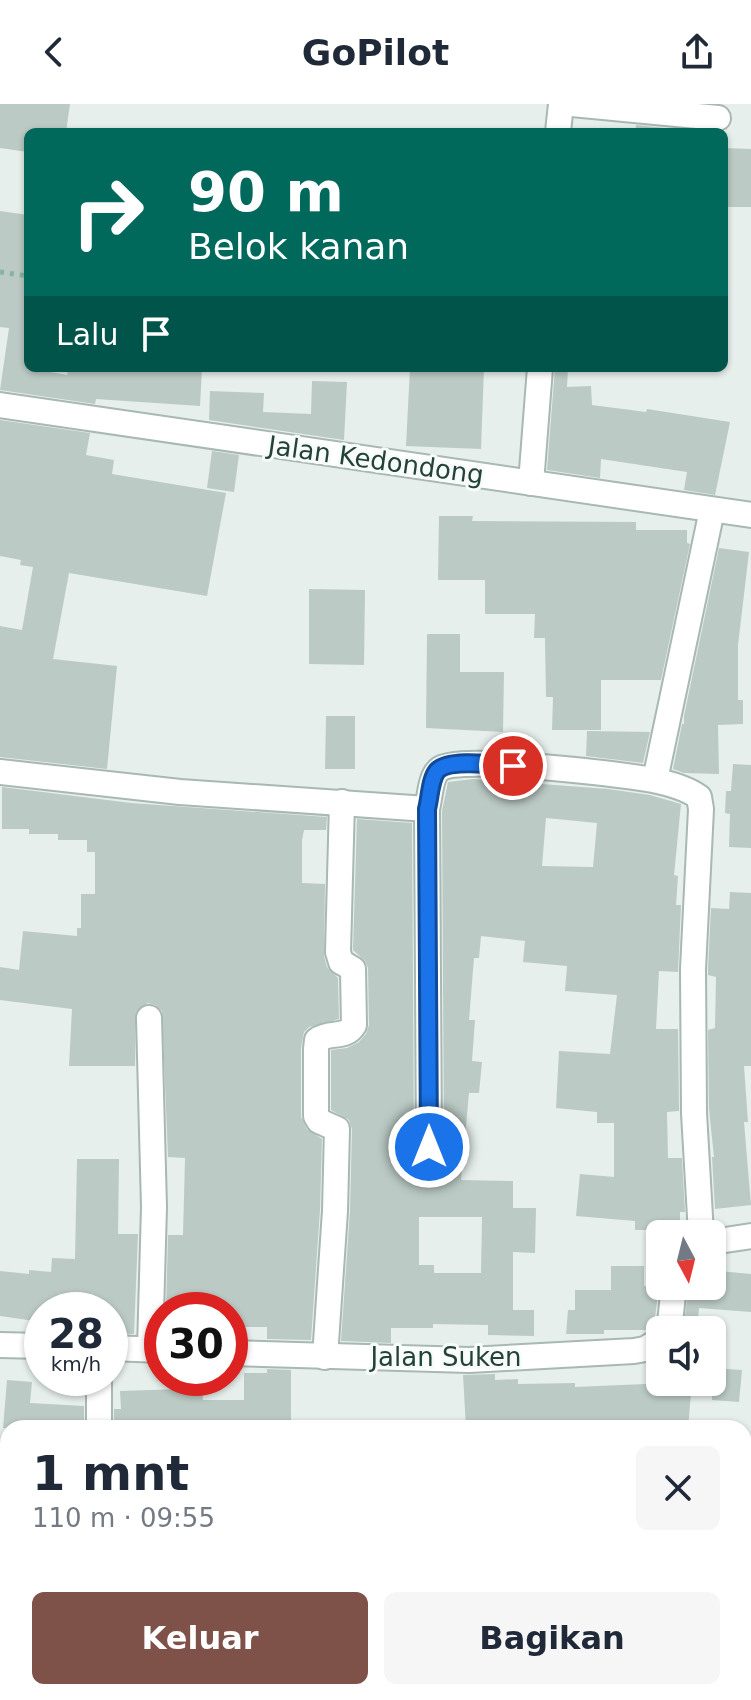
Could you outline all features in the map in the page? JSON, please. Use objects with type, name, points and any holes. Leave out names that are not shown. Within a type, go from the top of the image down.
[{"type":"street","points":[[558,128],[561,104]]},
{"type":"street","points":[[572,104],[718,118]]},
{"type":"street","points":[[531,483],[540,372]]},
{"type":"street","name":"Jalan Kedondong","points":[[0,405],[751,515]]},
{"type":"street","points":[[655,780],[712,510]]},
{"type":"street","points":[[429,1147],[427,809],[435,775],[439,769],[455,763],[543,767],[655,780],[690,791],[699,797],[701,809],[693,969],[694,1113],[700,1220]]},
{"type":"street","points":[[0,772],[180,792],[427,809]]},
{"type":"street","points":[[325,1357],[337,1129],[319,1121],[316,1116],[316,1049],[317,1040],[324,1035],[345,1034],[354,1025],[353,969],[341,962],[338,952],[342,802]]},
{"type":"street","points":[[149,1018],[155,1292]]},
{"type":"street","points":[[726,1240],[751,1236]]},
{"type":"street","points":[[0,1345],[24,1346]]},
{"type":"street","name":"Jalan Suken","points":[[248,1354],[469,1360],[646,1348]]},
{"type":"street","points":[[99,1396],[99,1420]]},
{"type":"path","points":[[0,272],[24,275]]},
{"type":"building","points":[[0,104],[70,104],[67,128],[24,128],[24,151],[0,148]]},
{"type":"building","points":[[636,125],[664,128],[636,128]]},
{"type":"building","points":[[728,148],[751,149],[751,207],[728,207]]},
{"type":"building","points":[[0,211],[24,214],[24,372],[67,375],[68,372],[202,372],[200,406],[96,399],[95,404],[0,390],[9,328],[0,327]]},
{"type":"building","points":[[410,372],[484,372],[481,449],[406,446]]},
{"type":"building","points":[[555,372],[568,372],[567,387],[591,386],[592,405],[646,412],[647,409],[730,422],[715,495],[684,490],[687,472],[601,459],[600,478],[547,470]]},
{"type":"building","points":[[312,381],[347,382],[344,440],[209,420],[210,391],[264,393],[263,412],[311,414]]},
{"type":"building","points":[[0,420],[90,433],[86,455],[114,460],[112,474],[226,493],[207,596],[69,573],[53,659],[117,666],[107,769],[0,757],[0,626],[22,630],[33,567],[20,565],[21,560],[0,556]]},
{"type":"building","points":[[212,451],[239,455],[234,492],[207,488]]},
{"type":"building","points":[[439,516],[473,516],[472,521],[636,522],[636,530],[687,530],[687,543],[690,544],[661,680],[601,680],[601,730],[552,730],[553,697],[546,697],[545,638],[534,638],[535,614],[485,614],[485,580],[438,580]]},
{"type":"building","points":[[719,548],[749,552],[738,645],[738,700],[743,700],[743,724],[718,725],[719,774],[684,773],[673,769]]},
{"type":"building","points":[[309,589],[365,590],[364,665],[309,664]]},
{"type":"building","points":[[427,634],[460,634],[460,672],[504,672],[503,732],[426,728]]},
{"type":"building","points":[[326,716],[355,716],[355,769],[325,769]]},
{"type":"building","points":[[587,731],[650,732],[643,763],[586,756]]},
{"type":"building","points":[[733,764],[751,765],[751,848],[729,847],[730,814],[725,813],[726,791],[731,791]]},
{"type":"building","points":[[473,779],[608,789],[650,795],[681,804],[674,875],[678,876],[676,905],[681,905],[678,972],[659,971],[656,1029],[678,1029],[679,1111],[667,1112],[668,1158],[682,1158],[685,1212],[680,1212],[680,1220],[646,1220],[646,1230],[635,1230],[635,1221],[576,1216],[580,1174],[614,1177],[614,1123],[597,1123],[597,1112],[556,1108],[559,1051],[610,1054],[617,995],[565,991],[567,966],[523,962],[525,941],[481,936],[479,958],[474,958],[469,1020],[475,1020],[472,1061],[482,1062],[479,1093],[469,1093],[461,1180],[513,1181],[513,1208],[536,1208],[535,1253],[513,1252],[513,1310],[534,1310],[534,1336],[488,1335],[488,1325],[433,1324],[433,1328],[391,1328],[391,1343],[341,1341],[352,1129],[349,1120],[331,1110],[331,1050],[347,1048],[359,1042],[369,1025],[368,968],[353,950],[357,819],[412,823],[414,1147],[421,1160],[430,1162],[442,1155],[444,1147],[442,811],[448,782]],"holes":[[[546,818],[597,823],[593,867],[542,866]],[[419,1217],[482,1217],[481,1273],[434,1273],[434,1265],[419,1265]]]},
{"type":"building","points":[[2,787],[131,803],[327,817],[326,830],[304,830],[302,840],[302,883],[325,884],[324,956],[327,967],[338,978],[339,1019],[309,1027],[304,1032],[301,1048],[301,1117],[307,1129],[322,1139],[311,1340],[267,1339],[267,1327],[248,1327],[248,1292],[166,1292],[168,1235],[183,1235],[185,1158],[168,1157],[162,1011],[148,1003],[136,1012],[135,1066],[69,1066],[72,1009],[0,1000],[0,967],[19,970],[23,931],[77,936],[77,928],[81,928],[81,894],[95,894],[95,852],[87,852],[87,840],[58,840],[58,834],[29,834],[29,829],[2,829]]},
{"type":"building","points":[[730,892],[751,893],[751,1066],[744,1066],[748,1122],[744,1122],[751,1205],[715,1209],[708,1030],[715,1028],[716,977],[708,975],[708,969],[711,908],[729,909]]},
{"type":"building","points":[[77,1159],[119,1159],[118,1234],[138,1234],[134,1334],[128,1334],[128,1292],[24,1292],[24,1319],[0,1316],[0,1271],[29,1274],[29,1270],[51,1272],[52,1258],[75,1259]]},
{"type":"building","points":[[611,1266],[644,1266],[646,1300],[657,1300],[655,1316],[646,1316],[646,1330],[566,1334],[568,1310],[575,1310],[575,1290],[611,1290]]},
{"type":"building","points":[[726,1272],[751,1274],[751,1312],[699,1308],[698,1316],[685,1316],[687,1300],[726,1300]]},
{"type":"building","points":[[267,1369],[291,1370],[291,1420],[114,1420],[114,1409],[121,1409],[120,1396],[128,1396],[128,1391],[144,1390],[144,1396],[244,1400],[244,1396],[248,1396],[248,1373],[267,1373]]},
{"type":"building","points":[[726,1369],[742,1370],[739,1402],[712,1400],[712,1396],[726,1396]]},
{"type":"building","points":[[495,1374],[495,1380],[518,1379],[518,1384],[575,1383],[575,1387],[646,1384],[646,1396],[691,1396],[689,1420],[466,1420],[463,1375]]},
{"type":"building","points":[[7,1380],[24,1381],[24,1396],[31,1396],[30,1403],[84,1406],[84,1420],[4,1420]]},
{"type":"route","points":[[429,1147],[427,809],[439,769],[455,763],[513,766]]}]
